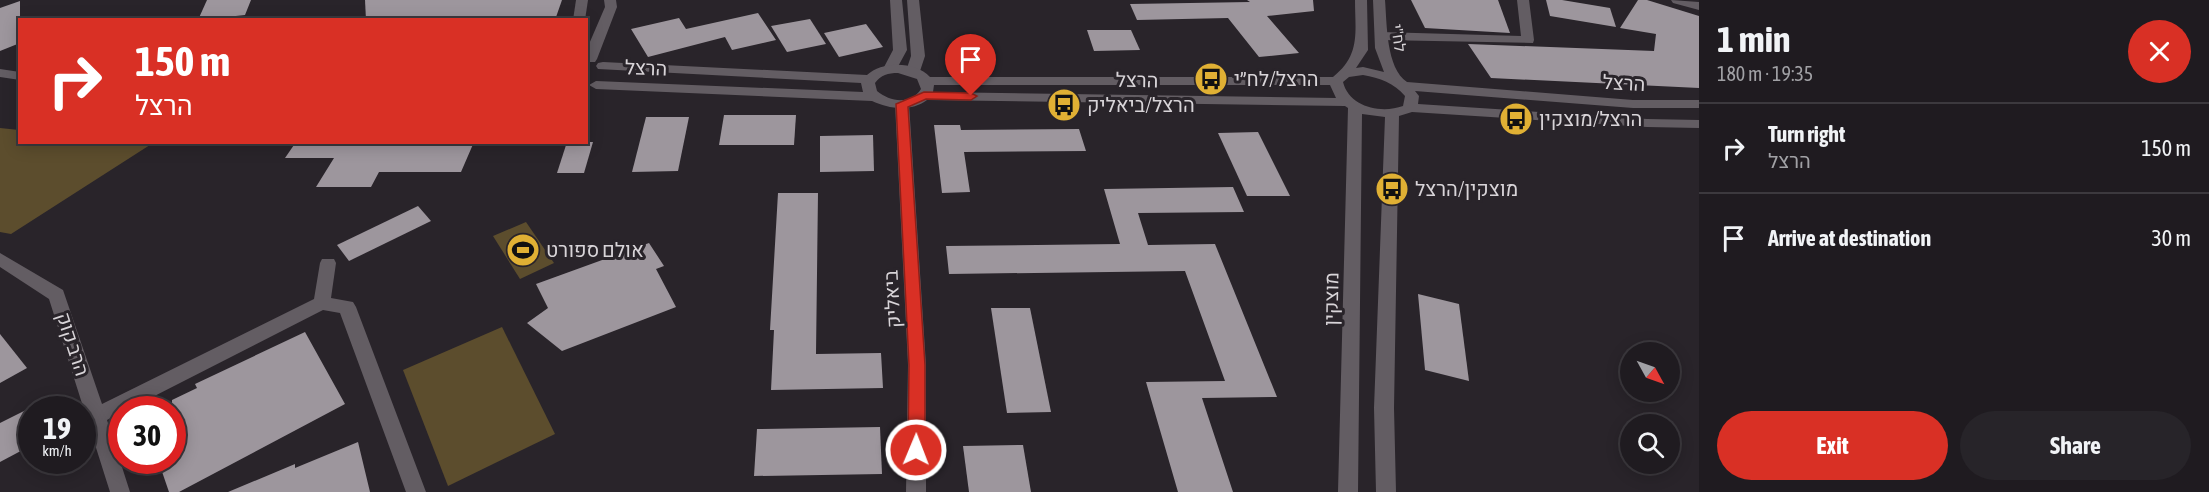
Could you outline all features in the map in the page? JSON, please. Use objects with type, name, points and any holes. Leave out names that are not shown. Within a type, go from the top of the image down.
[{"type":"street","points":[[579,18],[582,0]]},
{"type":"street","points":[[591,88],[604,75],[603,66],[588,59],[611,7],[610,0]]},
{"type":"street","points":[[890,69],[900,50],[896,0]]},
{"type":"street","points":[[913,0],[918,56],[913,71]]},
{"type":"street","name":"לח\"י","points":[[1341,78],[1361,50],[1361,0]]},
{"type":"street","name":"לח\"י","points":[[1379,0],[1381,36],[1387,64],[1412,96],[1410,108]]},
{"type":"street","points":[[1381,36],[1528,40],[1523,0]]},
{"type":"street","points":[[1677,0],[1699,6]]},
{"type":"street","name":"הרצל","points":[[603,66],[870,79]]},
{"type":"street","points":[[890,69],[913,71],[926,81],[928,88],[924,96],[911,103],[886,103],[874,97],[868,88],[870,79],[878,73],[890,69]]},
{"type":"street","name":"הרצל","points":[[926,81],[1341,78],[1363,71],[1399,82],[1633,104],[1699,104]]},
{"type":"street","points":[[1341,78],[1336,88],[1352,104]]},
{"type":"street","name":"הרצל","points":[[591,88],[874,97]]},
{"type":"street","name":"הרצל","points":[[924,96],[1352,104],[1380,113],[1392,113],[1410,108],[1647,123],[1699,124]]},
{"type":"street","name":"ביאליק","points":[[902,104],[917,365],[916,492]]},
{"type":"street","name":"מוצקין","points":[[1348,492],[1352,104]]},
{"type":"street","points":[[1386,492],[1384,408],[1392,113]]},
{"type":"street","name":"הרב קוק","points":[[0,259],[57,295],[90,396]]},
{"type":"street","points":[[322,303],[328,262]]},
{"type":"street","points":[[96,416],[306,309],[322,303],[346,307],[416,492]]},
{"type":"street","name":"הרב קוק","points":[[96,416],[120,492]]},
{"type":"shaded area","points":[[0,128],[18,130],[18,144],[151,144],[11,234],[0,232]]},
{"type":"shaded area","name":"אולם ספורט","points":[[526,222],[554,263],[520,279],[493,236]]},
{"type":"shaded area","points":[[502,327],[555,434],[448,486],[403,370]]},
{"type":"building","points":[[207,0],[251,0],[245,15],[199,18]]},
{"type":"building","points":[[365,0],[562,0],[556,18],[366,18]]},
{"type":"building","points":[[1247,0],[1313,0],[1314,11],[1267,16],[1299,53],[1259,57],[1228,18],[1137,20],[1130,4],[1250,2]]},
{"type":"building","points":[[1411,0],[1498,0],[1510,33],[1425,28]]},
{"type":"building","points":[[1546,0],[1562,0],[1610,8],[1616,27],[1550,16]]},
{"type":"building","points":[[1638,0],[1647,0],[1699,16],[1699,88],[1491,78],[1468,44],[1654,51],[1656,34],[1620,28]]},
{"type":"building","points":[[20,1],[18,44],[0,51],[0,8]]},
{"type":"building","points":[[758,13],[776,40],[732,50],[725,37],[648,57],[631,29],[679,18],[686,29]]},
{"type":"building","points":[[810,19],[826,44],[787,52],[771,26]]},
{"type":"building","points":[[866,24],[883,47],[839,57],[824,33]]},
{"type":"building","points":[[1087,30],[1131,30],[1140,50],[1094,51]]},
{"type":"building","points":[[724,115],[796,115],[794,145],[719,145]]},
{"type":"building","points":[[646,117],[689,117],[678,171],[632,172]]},
{"type":"building","points":[[934,125],[960,125],[961,130],[1079,129],[1086,151],[964,152],[970,192],[942,193]]},
{"type":"building","points":[[1258,132],[1290,196],[1247,196],[1218,133]]},
{"type":"building","points":[[873,135],[874,171],[820,172],[820,136]]},
{"type":"building","points":[[593,142],[584,173],[557,173],[566,144]]},
{"type":"building","points":[[295,144],[473,144],[461,172],[379,172],[371,187],[316,187],[334,158],[285,158]]},
{"type":"building","points":[[1233,187],[1244,212],[1138,213],[1148,245],[1215,244],[1277,397],[1202,398],[1233,492],[1178,492],[1146,382],[1225,381],[1185,271],[949,274],[946,246],[1120,244],[1104,189]]},
{"type":"building","points":[[778,193],[818,193],[816,354],[881,353],[883,388],[771,390],[774,330],[770,330]]},
{"type":"building","points":[[418,206],[431,221],[349,261],[337,245]]},
{"type":"building","points":[[649,243],[664,266],[656,269],[676,307],[562,351],[527,323],[548,308],[536,284]]},
{"type":"building","points":[[1418,294],[1459,304],[1469,381],[1425,370]]},
{"type":"building","points":[[991,308],[1030,308],[1051,412],[1007,413]]},
{"type":"building","points":[[305,332],[345,404],[179,492],[169,492],[163,474],[186,474],[186,396],[180,396],[197,388],[195,384]]},
{"type":"building","points":[[0,334],[27,368],[0,383]]},
{"type":"building","points":[[18,414],[18,452],[0,462],[0,423]]},
{"type":"building","points":[[880,427],[882,474],[754,476],[757,429]]},
{"type":"building","points":[[358,442],[370,492],[228,492],[295,464],[295,468]]},
{"type":"building","points":[[1023,445],[1031,492],[969,492],[963,446]]},
{"type":"place","name":"הרצל/לח״י","points":[[1211,79]]},
{"type":"place","name":"הרצל/ביאליק","points":[[1064,105]]},
{"type":"place","name":"הרצל/מוצקין","points":[[1516,119]]},
{"type":"place","name":"מוצקין/הרצל","points":[[1392,189]]},
{"type":"place","name":"אולם ספורט","points":[[523,250]]},
{"type":"route","points":[[916,450],[917,365],[902,104],[911,103],[924,96],[971,96]]}]
